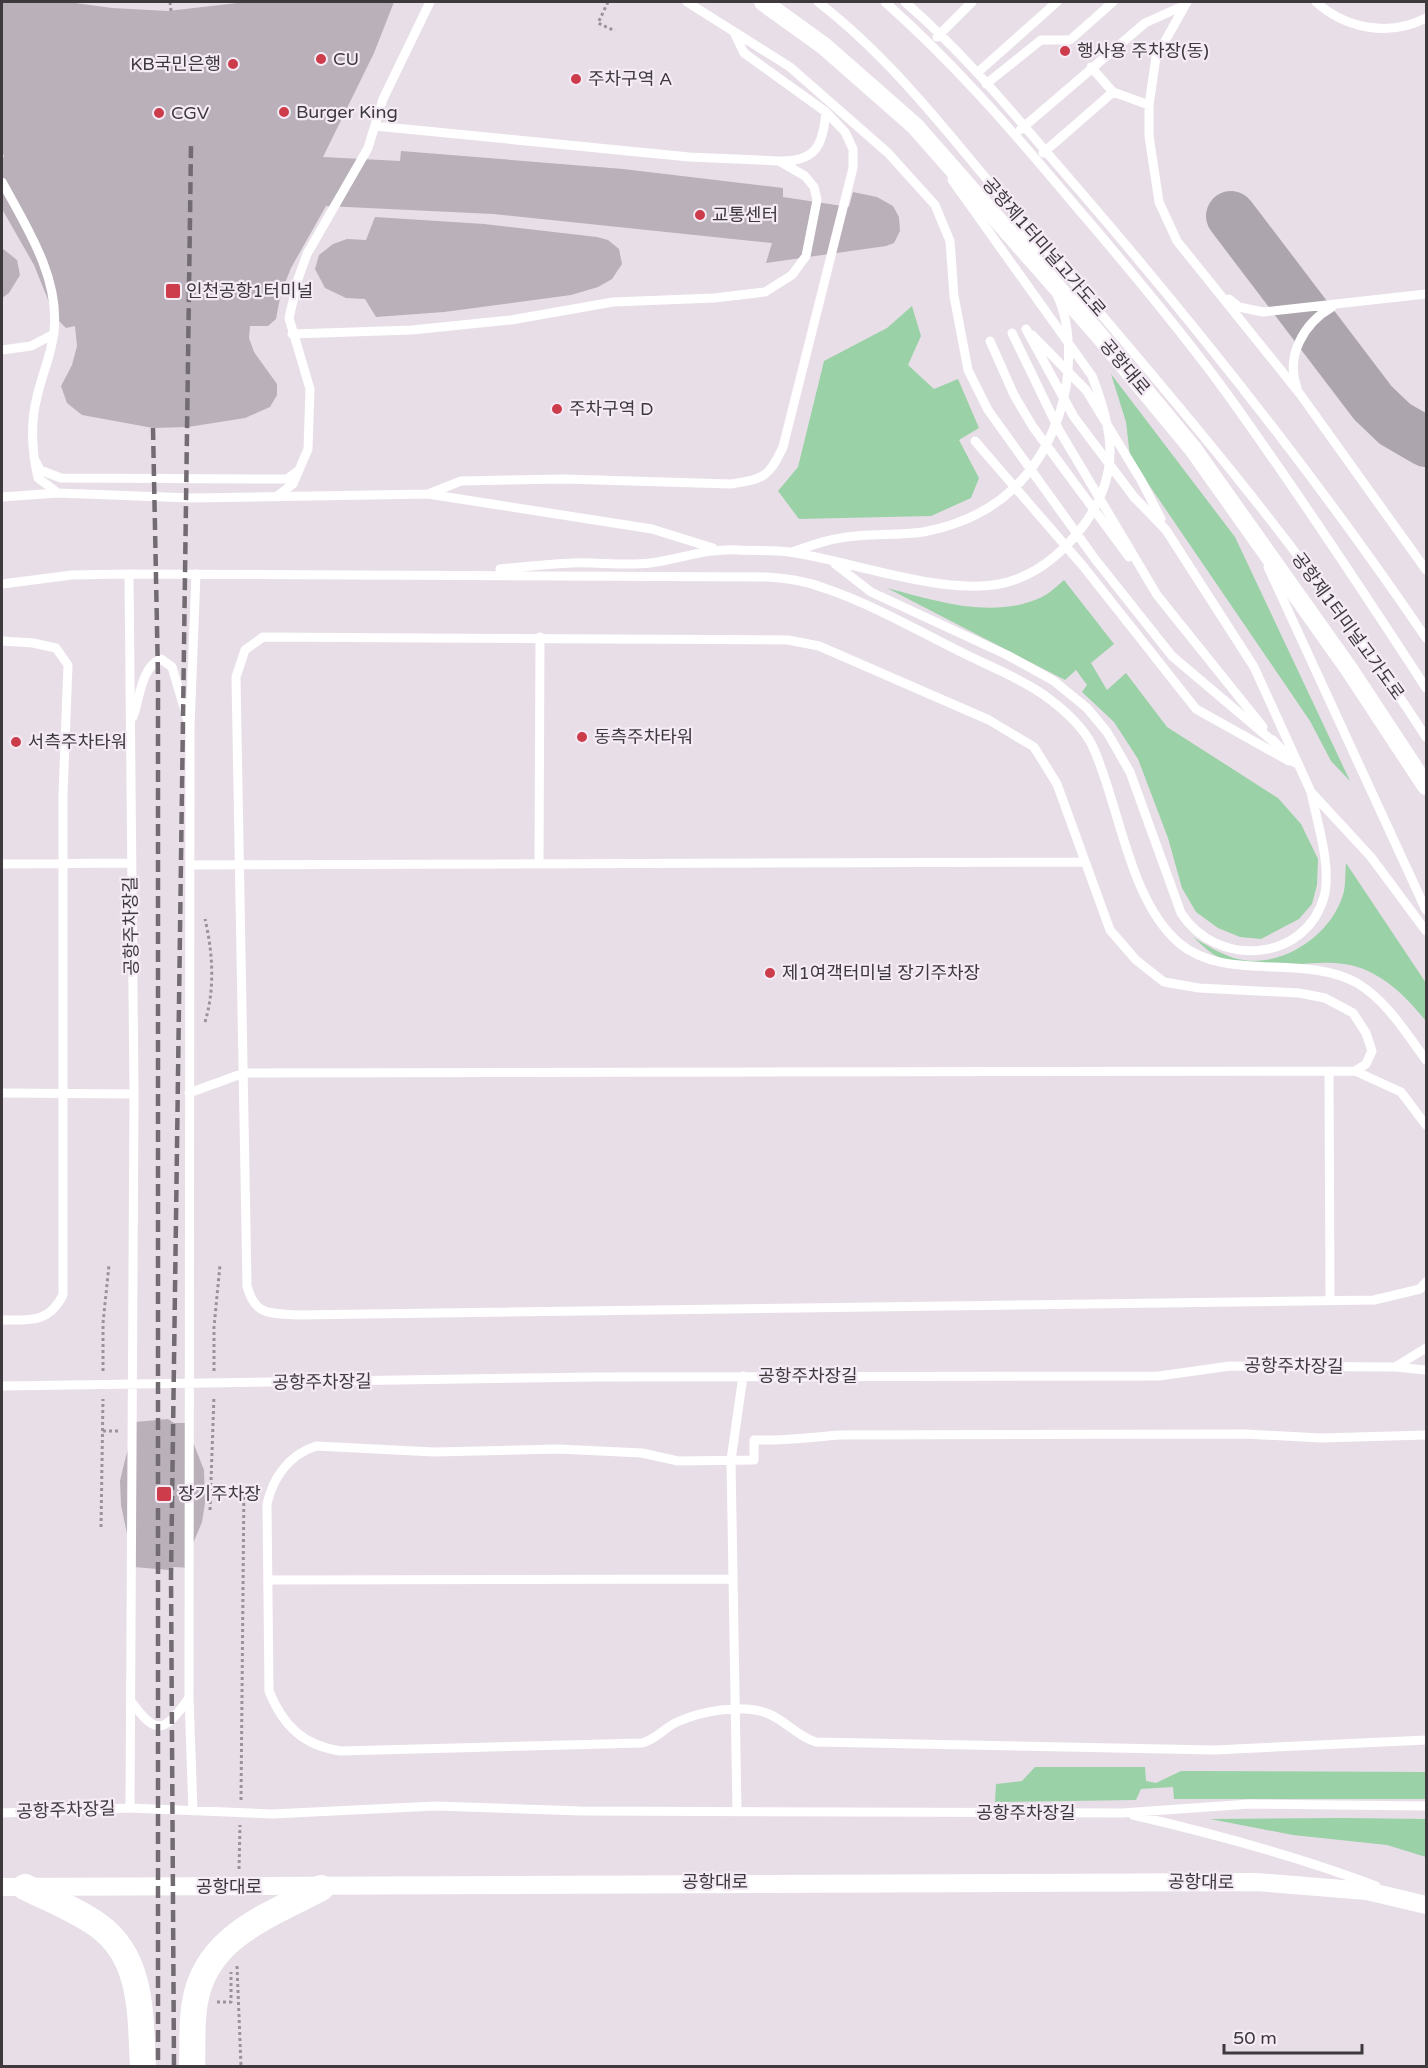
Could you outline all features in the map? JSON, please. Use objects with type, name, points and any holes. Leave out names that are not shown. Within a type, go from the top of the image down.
[{"type":"street","name":"공항대로","points":[[763,2],[824,46],[915,126],[1041,268],[1178,431],[1349,669],[1426,786]]},
{"type":"street","name":"공항대로","points":[[14,1887],[321,1888],[443,1883],[1256,1882],[1367,1891],[1424,1904]]},
{"type":"street","points":[[14,1887],[98,1925],[111,1936],[135,1976],[143,2067]]},
{"type":"street","points":[[192,2067],[193,2014],[196,1995],[202,1975],[217,1951],[252,1923],[321,1888]]},
{"type":"lane","points":[[276,496],[293,484],[308,449],[310,389],[289,318],[307,254],[369,148],[383,99],[430,2]]},
{"type":"lane","points":[[687,2],[734,29],[790,67],[880,146],[935,205],[950,241],[954,296],[968,370],[988,410],[1095,559],[1172,656],[1276,744],[1299,767]]},
{"type":"lane","name":"공항제1터미널고가도로","points":[[818,2],[849,25],[927,110],[1142,362],[1263,510],[1394,687],[1426,737]]},
{"type":"lane","points":[[885,2],[931,43],[1015,134],[1102,237],[1224,390],[1325,534],[1426,688]]},
{"type":"lane","points":[[905,2],[934,26],[986,84],[1113,230],[1257,405],[1348,525],[1426,638]]},
{"type":"lane","points":[[931,43],[972,2]]},
{"type":"lane","points":[[977,74],[1057,2]]},
{"type":"lane","points":[[986,84],[1036,42],[1070,40],[1113,2]]},
{"type":"lane","points":[[1316,2],[1337,17],[1357,26],[1380,29],[1398,27],[1426,18]]},
{"type":"lane","points":[[1015,134],[1145,23],[1186,3]]},
{"type":"lane","points":[[1186,3],[1156,57],[1149,105],[1149,136],[1159,202],[1178,241],[1300,394],[1426,570]]},
{"type":"lane","points":[[428,494],[462,481],[564,479],[731,484],[757,479],[772,471],[783,447],[853,168],[853,149],[845,132],[826,112],[744,52],[734,29]]},
{"type":"lane","points":[[1091,67],[1113,92],[1149,105]]},
{"type":"lane","points":[[1036,159],[1113,92]]},
{"type":"lane","points":[[375,126],[689,157],[779,161],[806,158],[818,148],[824,132],[826,112]]},
{"type":"lane","points":[[443,574],[571,563],[649,564],[714,549],[790,552],[944,585],[1001,584],[1032,571],[1067,546],[1094,510],[1108,479],[1111,446],[1107,413],[1092,376],[915,126]]},
{"type":"lane","points":[[292,334],[412,330],[511,320],[613,302],[663,298],[714,298],[765,292],[792,275],[806,256],[817,200],[814,187],[805,176],[779,161]]},
{"type":"lane","points":[[2,182],[36,245],[51,291],[54,334],[48,364],[36,397],[32,432],[33,458],[38,478],[58,493]]},
{"type":"lane","points":[[790,552],[840,538],[923,532],[982,513],[1001,501],[1036,463],[1053,433],[1064,401],[1069,370],[1068,341],[1059,299],[1016,214]]},
{"type":"lane","points":[[1221,293],[1239,307],[1263,312],[1426,294]]},
{"type":"lane","points":[[1300,394],[1294,380],[1294,365],[1304,331],[1318,315],[1349,302]]},
{"type":"lane","points":[[833,562],[872,592],[1007,655],[1054,681],[1077,698],[1107,732],[1130,772],[1181,913],[1195,931],[1217,945],[1235,951],[1269,950],[1296,936],[1316,913],[1324,897],[1326,878],[1311,792],[1254,667],[1166,530],[1141,480],[1086,390],[1026,329],[1074,417],[1134,497],[1166,530]]},
{"type":"lane","points":[[1012,333],[1059,430],[1158,595]]},
{"type":"lane","points":[[2,350],[31,346],[54,334]]},
{"type":"lane","points":[[990,341],[1014,396],[1033,427],[1158,595],[1276,744]]},
{"type":"lane","points":[[975,441],[1083,566],[1196,709],[1299,767]]},
{"type":"lane","points":[[33,458],[40,470],[61,478],[287,479],[298,471]]},
{"type":"lane","points":[[2,497],[58,493],[191,498],[428,494],[547,515],[652,529],[714,549]]},
{"type":"lane","points":[[1251,530],[1426,910]]},
{"type":"lane","name":"공항주차장길","points":[[129,574],[134,1094],[130,1808]]},
{"type":"lane","points":[[193,1811],[189,1698],[189,1093],[190,726],[196,574]]},
{"type":"lane","points":[[2,584],[72,575],[443,574],[792,579],[825,588],[885,614],[1042,693],[1069,715],[1092,745],[1142,891],[1157,921],[1180,944],[1201,958],[1224,962],[1310,968],[1330,972],[1357,984],[1380,1001],[1426,1060]]},
{"type":"lane","points":[[2,576],[29,580]]},
{"type":"lane","points":[[1354,1071],[1366,1064],[1372,1051],[1366,1033],[1353,1013],[1325,998],[1299,993],[1199,988],[1164,982],[1136,960],[1110,930],[1057,784],[1034,747],[989,720],[819,646],[788,640],[263,637],[245,650],[236,677],[248,1286],[251,1301],[259,1310],[297,1316],[1374,1300],[1420,1289],[1426,1282]]},
{"type":"lane","points":[[539,864],[540,637]]},
{"type":"lane","points":[[2,641],[33,642],[56,648],[68,665],[63,795],[65,863],[63,1295],[57,1307],[47,1315],[30,1320],[2,1320]]},
{"type":"lane","points":[[130,725],[142,691],[144,675],[151,663],[161,659],[172,667],[190,726]]},
{"type":"lane","points":[[1311,792],[1371,857],[1426,931]]},
{"type":"lane","points":[[2,864],[130,862]]},
{"type":"lane","points":[[190,865],[1085,862]]},
{"type":"lane","points":[[1329,1071],[1330,1300]]},
{"type":"lane","points":[[189,1093],[244,1073],[1354,1071],[1401,1092],[1426,1125]]},
{"type":"lane","points":[[2,1093],[134,1094]]},
{"type":"lane","points":[[1395,1367],[1426,1348]]},
{"type":"lane","name":"공항주차장길","points":[[2,1386],[743,1376],[1159,1376],[1230,1366],[1395,1367],[1426,1370]]},
{"type":"lane","points":[[737,1812],[731,1460],[743,1376]]},
{"type":"lane","points":[[1426,1435],[1321,1438],[1245,1434],[841,1435],[801,1437],[792,1442],[754,1440],[754,1460],[678,1461],[642,1453],[558,1449],[434,1452],[316,1446],[292,1459],[270,1489],[267,1504],[269,1691],[276,1707],[305,1741],[320,1748],[341,1751],[642,1743],[657,1738],[676,1723],[735,1709],[756,1710],[769,1714],[805,1739],[816,1742],[1214,1750],[1426,1740]]},
{"type":"lane","points":[[267,1580],[733,1579]]},
{"type":"lane","points":[[131,1701],[146,1722],[157,1726],[171,1723],[189,1698]]},
{"type":"lane","name":"공항주차장길","points":[[2,1813],[130,1808],[272,1814],[436,1806],[581,1811],[1122,1813],[1250,1804],[1426,1806]]},
{"type":"lane","points":[[1122,1813],[1205,1831],[1258,1849],[1321,1865],[1424,1904]]},
{"type":"path","points":[[170,2],[171,11]]},
{"type":"path","points":[[608,2],[598,23],[615,31]]},
{"type":"path","points":[[103,1323],[109,1265]]},
{"type":"path","points":[[214,1327],[220,1265]]},
{"type":"path","points":[[210,1510],[213,1430]]},
{"type":"path","points":[[101,1527],[103,1431]]},
{"type":"path","points":[[241,1781],[244,1484]]},
{"type":"path","points":[[237,1964],[241,2067]]},
{"type":"path","points":[[209,2002],[231,2002],[231,1965]]},
{"type":"green space","points":[[912,306],[921,336],[908,365],[934,389],[958,379],[979,428],[959,440],[979,478],[971,498],[931,516],[799,519],[778,491],[798,467],[824,361],[887,328]]},
{"type":"green space","points":[[1111,374],[1235,537],[1350,781],[1331,761],[1310,721],[1130,457],[1126,422]]},
{"type":"green space","points":[[1064,580],[1114,644],[1091,663],[1107,690],[1126,673],[1167,727],[1278,798],[1301,824],[1318,859],[1317,885],[1312,904],[1299,919],[1261,939],[1240,937],[1218,928],[1196,912],[1182,888],[1168,838],[1138,759],[1114,722],[1082,692],[1087,685],[1076,670],[1065,680],[887,588],[945,603],[984,608],[1023,604],[1042,597]]},
{"type":"green space","points":[[1346,863],[1426,983],[1426,1021],[1395,988],[1372,973],[1355,966],[1337,963],[1244,965],[1217,957],[1193,937],[1234,958],[1251,961],[1268,960],[1285,955],[1315,937],[1327,924],[1343,895]]},
{"type":"green space","points":[[1035,1767],[1145,1767],[1146,1781],[1156,1783],[1181,1771],[1426,1772],[1426,1799],[1174,1799],[1173,1787],[1141,1789],[1136,1800],[995,1802],[996,1784],[1022,1781]]},
{"type":"green space","points":[[1210,1819],[1426,1819],[1426,1857],[1387,1845],[1293,1835]]},
{"type":"building","name":"교통센터","points":[[2,2],[68,2],[112,8],[168,11],[246,2],[394,2],[374,53],[323,157],[400,161],[401,151],[623,169],[783,188],[783,197],[849,207],[853,192],[877,197],[893,206],[899,217],[900,231],[894,243],[886,246],[766,263],[772,243],[493,214],[326,206],[291,268],[281,293],[276,319],[268,326],[250,326],[249,338],[254,352],[277,384],[277,395],[270,407],[245,418],[188,427],[153,428],[82,415],[67,403],[61,386],[72,365],[77,346],[75,326],[66,328],[55,317],[34,265],[2,209],[2,158],[4,157],[2,150]]},
{"type":"building","points":[[375,217],[484,224],[597,237],[608,240],[619,249],[622,264],[612,279],[598,287],[571,295],[444,312],[376,317],[365,299],[346,298],[325,288],[315,269],[319,255],[333,244],[347,239],[366,240]]},
{"type":"building","points":[[2,248],[17,260],[20,275],[9,293],[2,298]]},
{"type":"building","name":"장기주차장","points":[[168,1419],[174,1423],[193,1423],[193,1442],[204,1470],[205,1503],[202,1522],[192,1546],[192,1568],[174,1567],[169,1570],[134,1567],[121,1505],[120,1481],[135,1422]]},
{"type":"taxiway","points":[[1231,216],[1373,403],[1395,424],[1426,442]]},
{"type":"railway","points":[[174,2066],[171,1576],[191,146]]},
{"type":"railway","points":[[153,428],[158,677],[158,2066]]},
{"type":"place","name":"행사용 주차장(동)","points":[[1065,51]]},
{"type":"place","name":"CU","points":[[321,59]]},
{"type":"place","name":"KB국민은행","points":[[233,64]]},
{"type":"place","name":"주차구역 A","points":[[576,79]]},
{"type":"place","name":"Burger King","points":[[284,112]]},
{"type":"place","name":"CGV","points":[[159,113]]},
{"type":"place","name":"교통센터","points":[[700,215]]},
{"type":"place","name":"인천공항1터미널","points":[[173,291]]},
{"type":"place","name":"주차구역 D","points":[[557,409]]},
{"type":"place","name":"동측주차타워","points":[[582,737]]},
{"type":"place","name":"서측주차타워","points":[[16,742]]},
{"type":"place","name":"제1여객터미널 장기주차장","points":[[770,973]]},
{"type":"place","name":"장기주차장","points":[[164,1494]]}]
